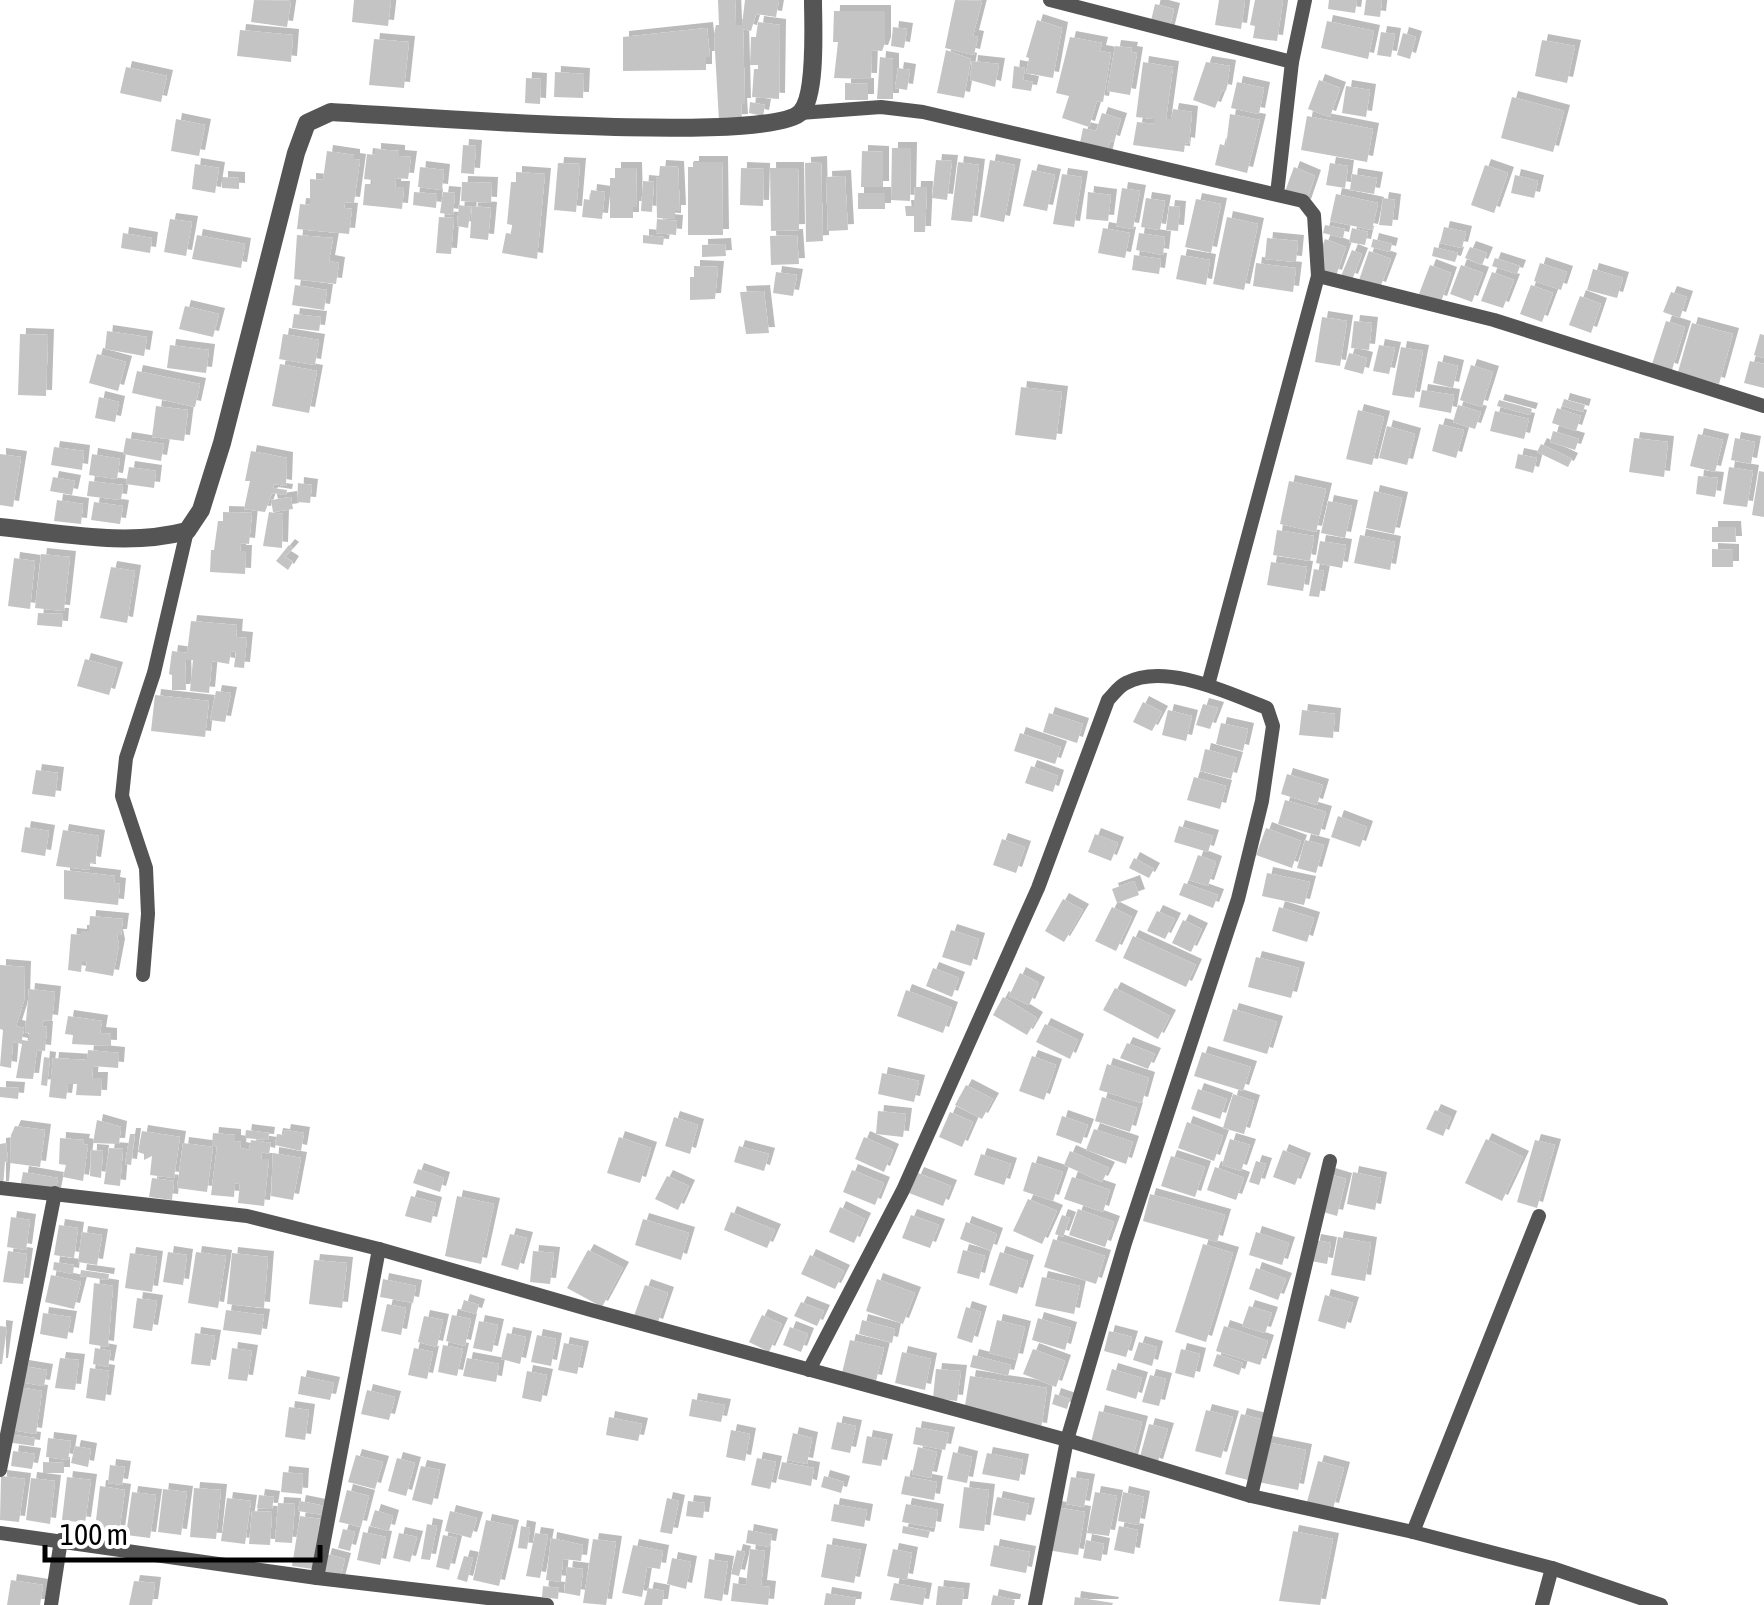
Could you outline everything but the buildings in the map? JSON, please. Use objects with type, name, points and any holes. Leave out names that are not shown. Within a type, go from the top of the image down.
[{"type":"street","points":[[800,114],[808,98],[812,0]]},
{"type":"street","points":[[1050,0],[1292,62]]},
{"type":"street","points":[[1277,194],[1292,62],[1305,0]]},
{"type":"street","points":[[143,975],[148,914],[146,868],[122,796],[126,758],[154,672],[188,531],[201,510],[222,444],[296,154],[307,124],[331,112],[679,128],[782,122],[800,114],[880,107],[924,112],[1303,201],[1314,215],[1318,276],[1208,685]]},
{"type":"street","points":[[1318,276],[1494,320],[1764,406]]},
{"type":"street","points":[[0,527],[156,539],[188,531]]},
{"type":"street","points":[[809,1370],[903,1190],[1038,888],[1108,700],[1124,683],[1156,674],[1208,685],[1267,708],[1272,726],[1262,801],[1238,899],[1125,1243],[1067,1440],[1035,1605]]},
{"type":"street","points":[[1251,1496],[1330,1161]]},
{"type":"street","points":[[0,1188],[248,1216],[1067,1440],[1251,1496],[1552,1568],[1660,1605]]},
{"type":"street","points":[[0,1470],[55,1194]]},
{"type":"street","points":[[1413,1532],[1539,1216]]},
{"type":"street","points":[[317,1578],[379,1249]]},
{"type":"street","points":[[0,1533],[317,1578],[546,1605]]},
{"type":"street","points":[[51,1605],[60,1540]]},
{"type":"street","points":[[1542,1605],[1552,1568]]}]
